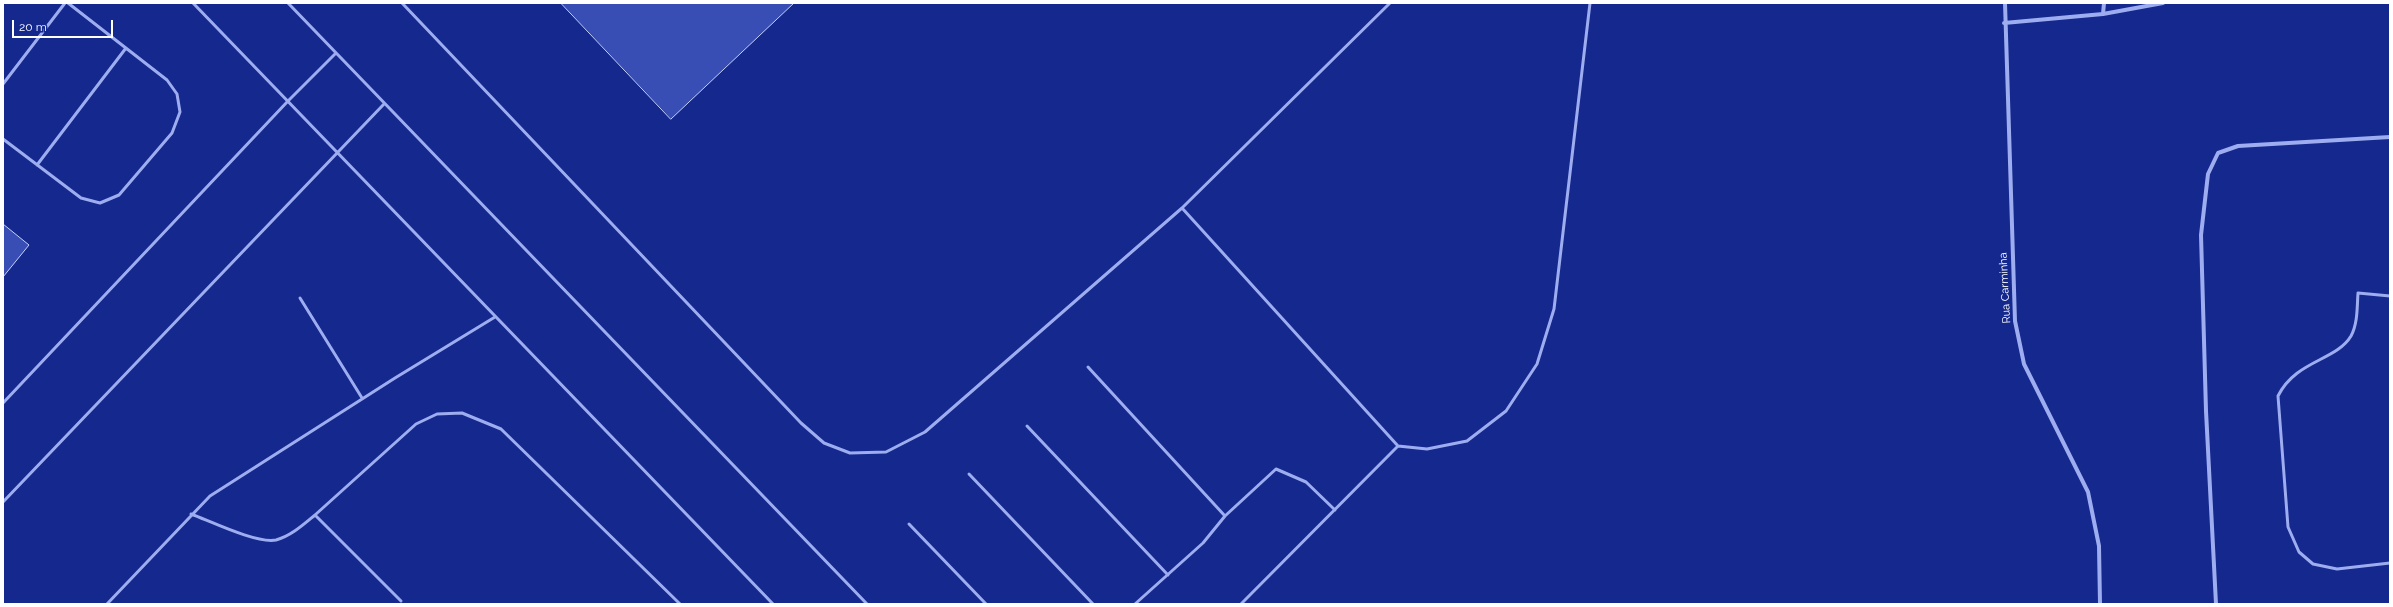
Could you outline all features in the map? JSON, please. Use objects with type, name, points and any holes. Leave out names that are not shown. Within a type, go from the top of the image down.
[{"type":"street","name":"Rua Carminha","points":[[2005,3],[2004,23],[2015,321],[2024,364],[2088,492],[2099,546],[2100,604]]},
{"type":"street","points":[[2103,14],[2104,3]]},
{"type":"street","points":[[2004,23],[2103,14],[2163,3]]},
{"type":"street","points":[[2216,604],[2206,411],[2201,235],[2208,174],[2218,153],[2238,146],[2390,137]]},
{"type":"lane","points":[[3,84],[67,3],[167,80],[177,94],[180,112],[172,133],[119,195],[100,203],[81,198],[3,139]]},
{"type":"lane","points":[[193,3],[773,604]]},
{"type":"lane","points":[[288,3],[867,604]]},
{"type":"lane","points":[[402,3],[801,423],[824,443],[850,453],[886,452],[925,432],[1182,208],[1390,3]]},
{"type":"lane","points":[[1182,208],[1398,446],[1427,449],[1467,441],[1506,411],[1537,364],[1554,309],[1590,3]]},
{"type":"lane","points":[[37,165],[126,48]]},
{"type":"lane","points":[[3,403],[288,101],[336,53]]},
{"type":"lane","points":[[3,502],[336,152],[384,104]]},
{"type":"lane","points":[[2390,296],[2358,293],[2356,322],[2351,336],[2343,345],[2298,371],[2284,384],[2278,396],[2288,527],[2299,552],[2313,564],[2337,569],[2390,563]]},
{"type":"lane","points":[[300,298],[362,398]]},
{"type":"lane","points":[[107,604],[191,514],[210,496],[362,398],[495,317]]},
{"type":"lane","points":[[1088,368],[1225,516]]},
{"type":"lane","points":[[191,514],[246,536],[275,540],[298,529],[315,516],[416,424],[437,414],[462,413],[501,429],[680,604]]},
{"type":"lane","points":[[1027,426],[1168,575]]},
{"type":"lane","points":[[1241,604],[1398,446]]},
{"type":"lane","points":[[1134,604],[1203,543],[1225,516],[1276,469],[1306,482],[1335,510]]},
{"type":"lane","points":[[970,474],[1093,604]]},
{"type":"lane","points":[[315,516],[401,601]]},
{"type":"lane","points":[[909,524],[986,604]]},
{"type":"building","points":[[561,3],[794,3],[671,119]]},
{"type":"building","points":[[3,224],[29,245],[3,277]]}]
